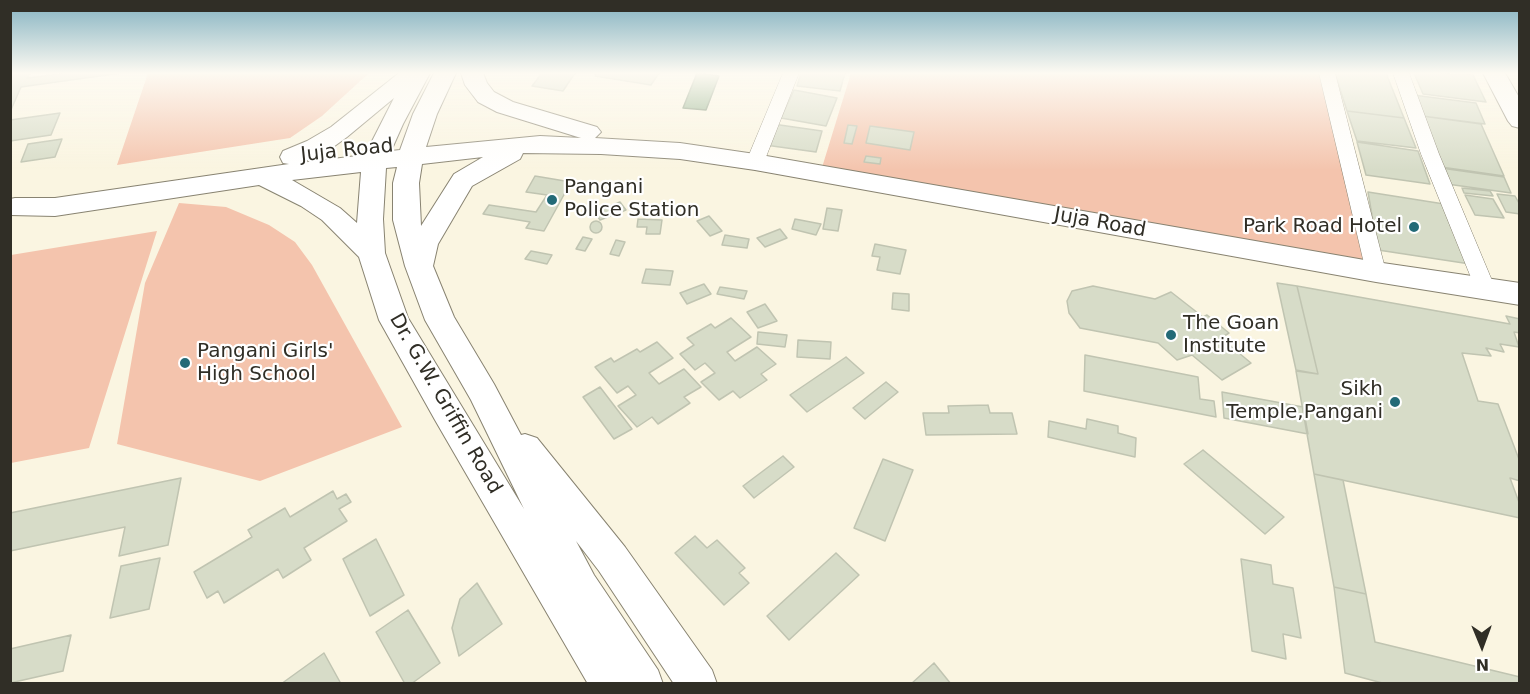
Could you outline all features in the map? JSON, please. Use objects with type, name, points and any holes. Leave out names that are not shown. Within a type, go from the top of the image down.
[{"type":"main road","points":[[292,157],[316,147],[339,132],[371,105]]},
{"type":"main road","name":"Dr. G.W. Griffin Road","points":[[402,105],[376,156],[370,219],[371,253],[394,320],[610,684]]},
{"type":"main road","name":"Dr. G.W. Griffin Road","points":[[428,105],[413,150],[406,183],[406,220],[419,266],[440,320],[483,393],[578,580]]},
{"type":"main road","points":[[502,105],[589,132]]},
{"type":"main road","points":[[1512,105],[1520,121]]},
{"type":"main road","name":"Juja Road","points":[[13,207],[55,207],[261,176],[514,131],[546,129],[589,132],[631,139],[680,151],[755,162],[1376,272],[1520,294]]},
{"type":"main road","points":[[419,266],[424,244],[463,180],[499,158],[540,144]]},
{"type":"main road","name":"Juja Road","points":[[413,150],[540,144],[680,151]]},
{"type":"main road","name":"Juja Road","points":[[13,207],[65,190],[292,157],[376,156]]},
{"type":"main road","points":[[261,176],[310,200],[331,214],[371,253]]},
{"type":"main road","name":"Dr. G.W. Griffin Road","points":[[483,393],[612,559],[698,684]]},
{"type":"main road","points":[[446,411],[578,580],[644,684]]},
{"type":"street","points":[[755,162],[778,105]]},
{"type":"street","points":[[1335,105],[1376,272]]},
{"type":"street","points":[[1413,105],[1486,290]]},
{"type":"shaded area","points":[[137,105],[334,105],[290,138],[117,165]]},
{"type":"shaded area","points":[[684,105],[708,105],[706,110],[683,108]]},
{"type":"shaded area","points":[[841,105],[1335,105],[1376,272],[820,174]]},
{"type":"shaded area","points":[[179,203],[226,207],[269,225],[295,242],[312,265],[402,427],[260,481],[117,444],[145,283]]},
{"type":"shaded area","points":[[157,231],[89,448],[11,463],[11,255]]},
{"type":"building","points":[[787,105],[834,105],[826,126],[781,118]]},
{"type":"building","points":[[1345,105],[1399,105],[1404,118],[1347,111]]},
{"type":"building","points":[[1417,105],[1477,105],[1485,124],[1422,116]]},
{"type":"building","points":[[1347,111],[1404,118],[1416,148],[1357,141]]},
{"type":"building","points":[[60,113],[51,135],[10,141],[10,120]]},
{"type":"building","points":[[1422,116],[1481,124],[1504,176],[1441,167]]},
{"type":"building","points":[[773,124],[822,131],[816,152],[765,145]]},
{"type":"building","points":[[848,125],[857,126],[852,144],[844,143]]},
{"type":"building","points":[[870,126],[914,132],[910,150],[866,143]]},
{"type":"building","points":[[62,139],[55,157],[21,162],[28,144]]},
{"type":"building","points":[[1357,142],[1418,151],[1430,184],[1366,175]]},
{"type":"building","points":[[866,156],[881,158],[880,164],[864,162]]},
{"type":"building","points":[[1441,168],[1504,177],[1511,193],[1447,184]]},
{"type":"building","name":"Pangani Police Station","points":[[535,176],[571,182],[544,231],[526,228],[530,222],[483,214],[489,205],[536,212],[547,195],[526,192]]},
{"type":"building","points":[[1462,188],[1490,191],[1493,196],[1464,193]]},
{"type":"building","name":"Park Road Hotel","points":[[1368,192],[1444,204],[1470,264],[1378,250]]},
{"type":"building","points":[[1497,194],[1515,196],[1520,205],[1520,214],[1506,212]]},
{"type":"building","points":[[1465,195],[1493,199],[1504,218],[1475,215]]},
{"type":"building","points":[[620,202],[626,210],[600,220],[595,212]]},
{"type":"building","points":[[827,208],[842,210],[838,231],[823,229]]},
{"type":"building","points":[[709,216],[722,231],[710,236],[697,221]]},
{"type":"building","points":[[638,219],[662,220],[660,234],[646,234],[647,227],[637,227]]},
{"type":"building","points":[[795,219],[821,224],[816,235],[792,229]]},
{"type":"building","points":[[598,221],[601,222],[601,232],[594,233],[591,232],[590,225],[591,222]]},
{"type":"building","points":[[780,229],[787,238],[765,247],[757,238]]},
{"type":"building","points":[[725,235],[749,239],[747,248],[722,245]]},
{"type":"building","points":[[583,237],[592,239],[585,251],[576,249]]},
{"type":"building","points":[[616,240],[625,242],[619,256],[610,254]]},
{"type":"building","points":[[875,244],[906,250],[900,274],[877,270],[880,257],[872,256]]},
{"type":"building","points":[[531,251],[552,255],[547,264],[525,259]]},
{"type":"building","points":[[646,269],[673,271],[670,285],[642,283]]},
{"type":"building","points":[[1277,283],[1297,286],[1318,374],[1296,370]]},
{"type":"building","points":[[704,284],[711,294],[687,304],[680,293]]},
{"type":"building","name":"The Goan Institute","points":[[1093,286],[1155,299],[1171,292],[1203,317],[1207,315],[1229,333],[1221,338],[1251,363],[1222,380],[1192,355],[1177,360],[1158,343],[1080,328],[1069,313],[1067,301],[1072,291]]},
{"type":"building","name":"Sikh Temple,Pangani","points":[[1297,286],[1510,324],[1506,316],[1520,319],[1520,333],[1514,332],[1519,347],[1500,344],[1504,352],[1486,348],[1491,356],[1462,353],[1478,401],[1498,404],[1520,462],[1520,481],[1510,478],[1520,505],[1520,518],[1314,474],[1296,371],[1318,374]]},
{"type":"building","points":[[720,287],[747,291],[744,299],[717,294]]},
{"type":"building","points":[[893,293],[909,294],[909,311],[892,309]]},
{"type":"building","points":[[765,304],[777,321],[758,328],[747,312]]},
{"type":"building","points":[[731,318],[751,337],[727,352],[735,361],[757,347],[776,364],[761,374],[767,380],[740,398],[733,391],[719,400],[701,382],[715,373],[705,363],[695,370],[680,354],[694,345],[687,338],[711,324],[715,328]]},
{"type":"building","points":[[758,332],[787,335],[785,347],[757,344]]},
{"type":"building","points":[[798,340],[831,342],[830,359],[797,357]]},
{"type":"building","points":[[657,342],[673,358],[649,373],[659,384],[684,369],[701,387],[684,397],[690,403],[658,424],[652,417],[637,427],[618,406],[636,395],[628,386],[617,393],[595,367],[611,358],[614,362],[637,349],[640,352]]},
{"type":"building","points":[[1085,355],[1198,377],[1200,399],[1214,401],[1216,417],[1084,391]]},
{"type":"building","points":[[846,357],[864,373],[807,412],[790,395]]},
{"type":"building","points":[[886,382],[898,392],[865,419],[853,408]]},
{"type":"building","points":[[600,387],[632,429],[614,439],[583,397]]},
{"type":"building","points":[[1222,392],[1303,407],[1308,434],[1224,418]]},
{"type":"building","points":[[988,405],[990,413],[1012,413],[1017,434],[926,435],[923,413],[949,413],[948,406]]},
{"type":"building","points":[[1087,419],[1118,426],[1118,433],[1136,438],[1135,457],[1048,437],[1049,421],[1086,429]]},
{"type":"building","points":[[1203,450],[1284,517],[1265,534],[1184,464]]},
{"type":"building","points":[[783,456],[794,467],[754,498],[743,486]]},
{"type":"building","points":[[883,459],[913,470],[885,541],[854,528]]},
{"type":"building","points":[[1314,474],[1343,480],[1366,594],[1334,587]]},
{"type":"building","points":[[181,478],[168,545],[119,556],[125,527],[10,551],[10,513]]},
{"type":"building","points":[[333,491],[337,499],[346,494],[351,502],[339,509],[347,521],[304,548],[311,560],[283,578],[278,569],[224,603],[218,591],[207,598],[194,572],[252,537],[248,530],[285,508],[290,517]]},
{"type":"building","points":[[695,536],[707,548],[717,540],[745,568],[739,573],[749,583],[724,605],[675,553]]},
{"type":"building","points":[[376,539],[404,595],[370,616],[343,559]]},
{"type":"building","points":[[836,553],[859,575],[789,640],[767,616]]},
{"type":"building","points":[[160,558],[149,609],[110,618],[121,566]]},
{"type":"building","points":[[1241,559],[1271,565],[1273,584],[1293,588],[1301,638],[1283,634],[1286,659],[1252,651]]},
{"type":"building","points":[[477,583],[502,624],[459,656],[452,628],[460,599]]},
{"type":"building","points":[[1334,587],[1366,594],[1375,642],[1520,677],[1520,684],[1386,684],[1345,673]]},
{"type":"building","points":[[408,610],[440,663],[411,684],[405,684],[376,632]]},
{"type":"building","points":[[71,635],[63,671],[10,683],[10,649]]},
{"type":"building","points":[[324,653],[340,682],[337,684],[281,684]]},
{"type":"building","points":[[934,663],[951,684],[911,684]]},
{"type":"place","name":"Pangani Police Station","points":[[552,200]]},
{"type":"place","name":"Park Road Hotel","points":[[1414,227]]},
{"type":"place","name":"The Goan Institute","points":[[1171,335]]},
{"type":"place","name":"Pangani Girls' High School","points":[[185,363]]},
{"type":"place","name":"Sikh Temple,Pangani","points":[[1395,402]]}]
